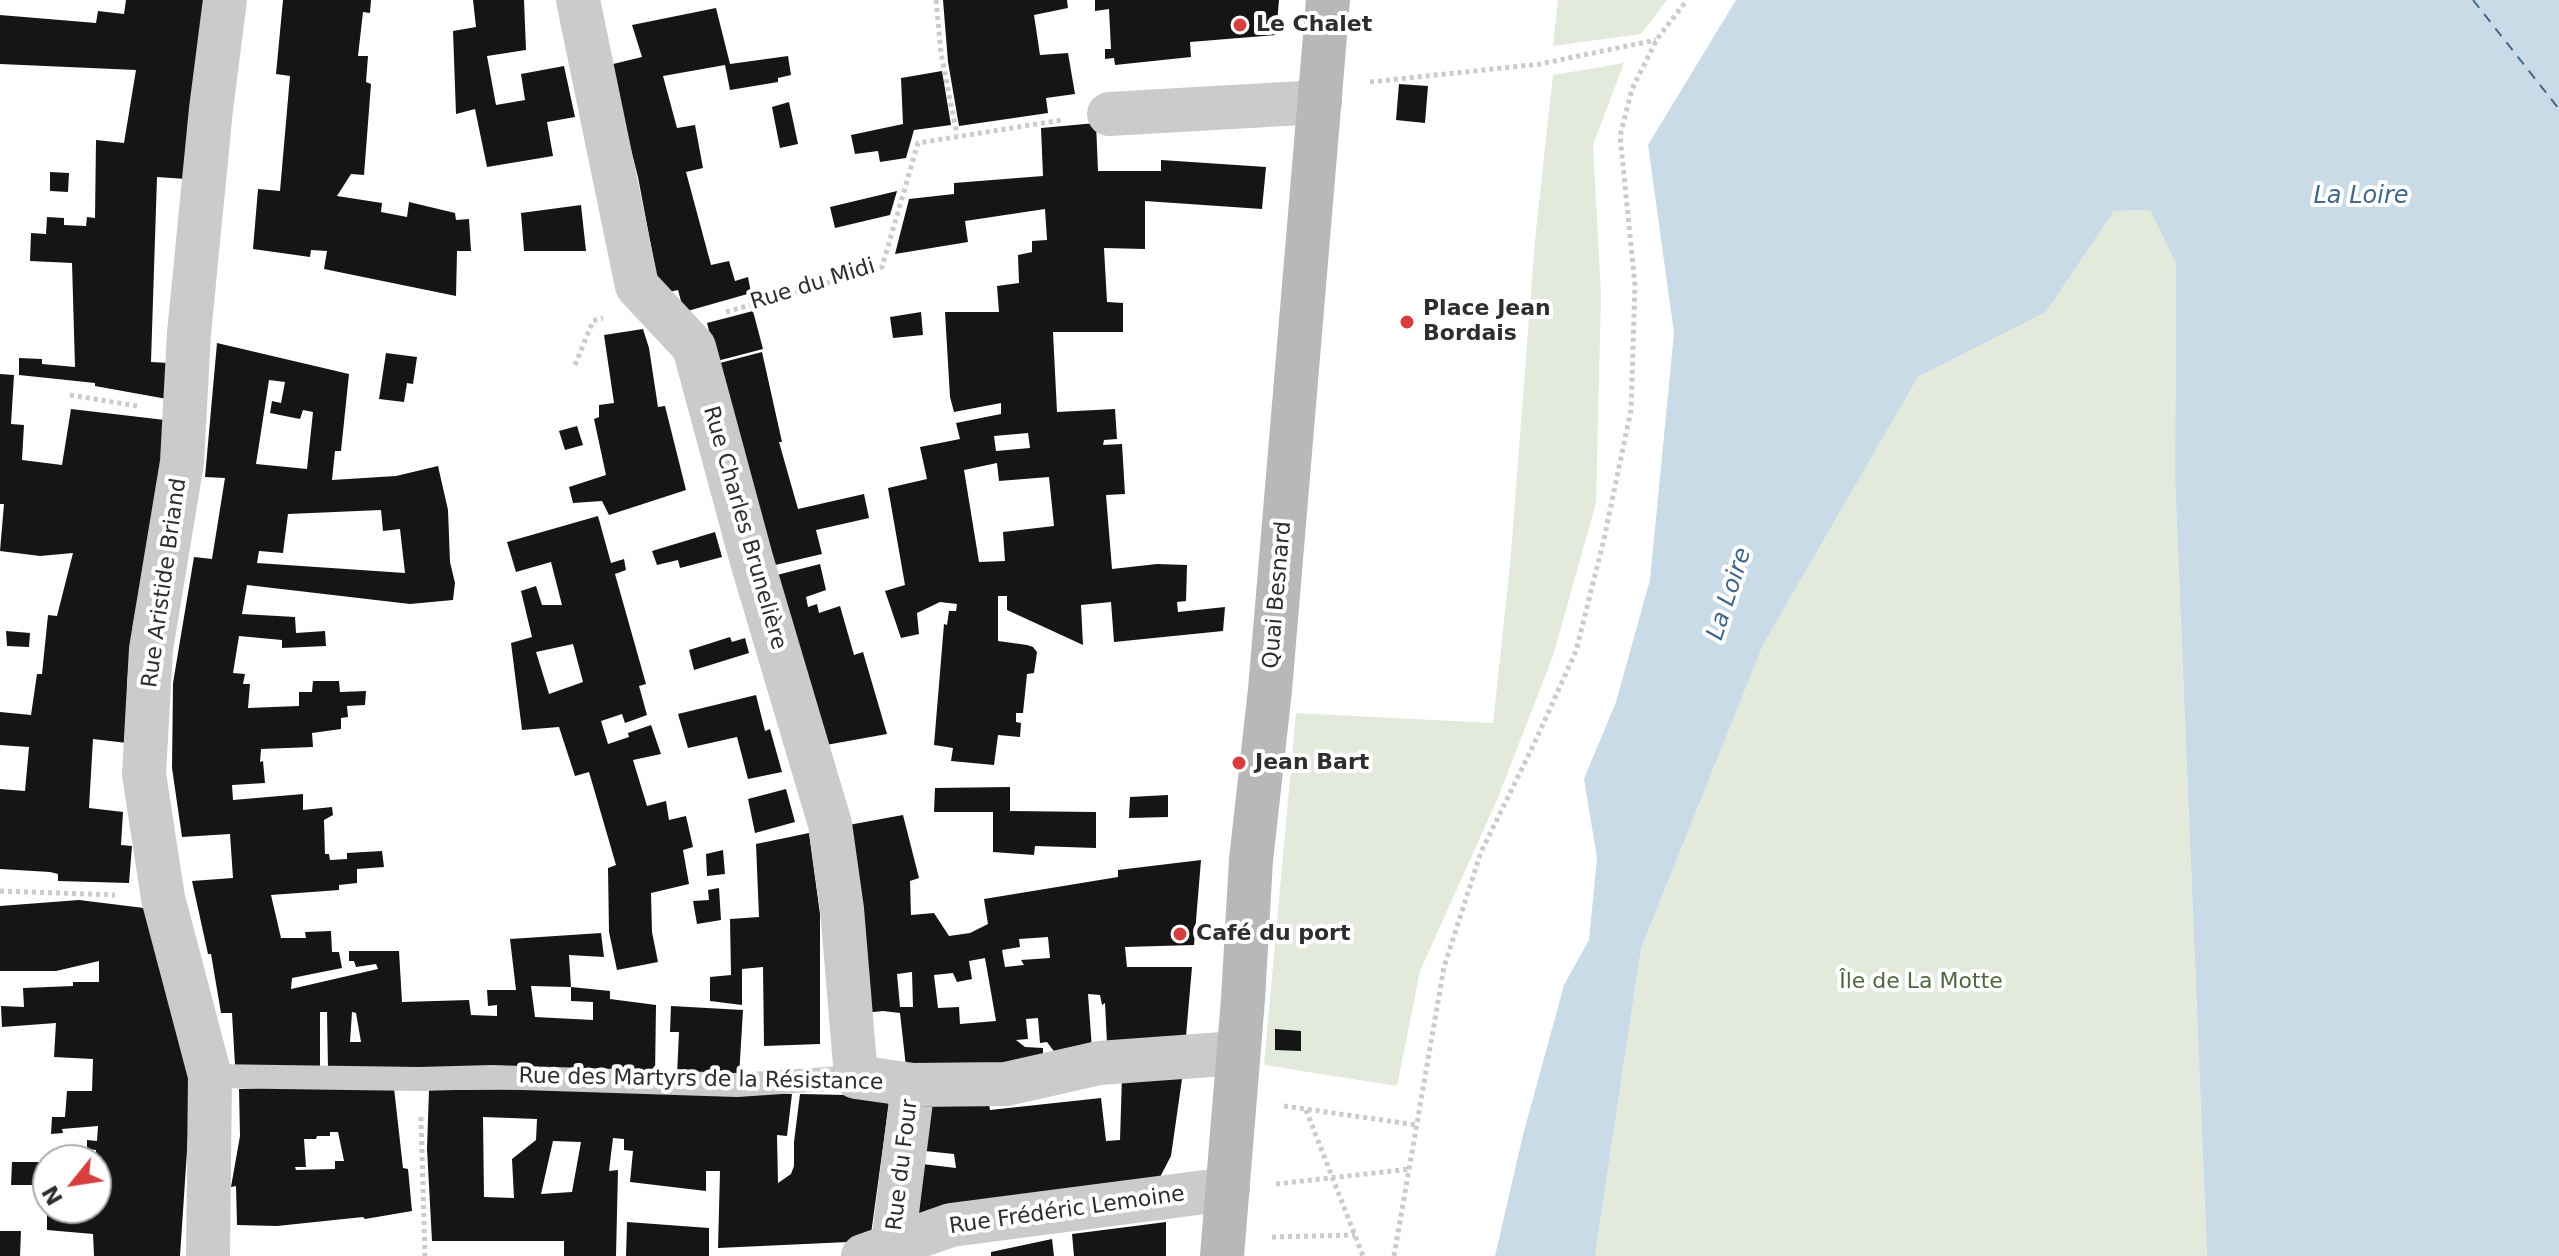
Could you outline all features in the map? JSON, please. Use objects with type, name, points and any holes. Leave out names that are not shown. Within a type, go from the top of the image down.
[{"type":"street","name":"Rue Aristide Briand","points":[[208,1256],[210,1076],[163,898],[144,774],[151,649],[182,462],[196,259],[225,0]]},
{"type":"street","name":"Rue Charles Brunelière","points":[[578,0],[637,286],[694,347],[751,558],[830,824],[842,909],[856,1077]]},
{"type":"street","name":"Quai Besnard","points":[[1223,1247],[1251,860],[1270,690],[1328,0]]},
{"type":"street","points":[[1109,114],[1320,95]]},
{"type":"street","name":"Rue des Martyrs de la Résistance","points":[[856,1077],[913,1085],[1006,1084],[1099,1063],[1237,1053]]},
{"type":"street","name":"Rue du Four","points":[[878,1250],[913,1085]]},
{"type":"street","name":"Rue Frédéric Lemoine","points":[[878,1250],[951,1225],[1228,1189]]},
{"type":"lane","name":"Rue des Martyrs de la Résistance","points":[[210,1076],[492,1077],[737,1085],[856,1077]]},
{"type":"path","points":[[936,0],[941,53],[957,135]]},
{"type":"path","points":[[1394,1256],[1444,967],[1481,852],[1576,651],[1604,539],[1631,410],[1635,285],[1620,136],[1632,89],[1657,39],[1687,0]]},
{"type":"path","points":[[1320,95],[1540,64],[1657,39]]},
{"type":"path","name":"Rue du Midi","points":[[675,326],[882,267],[918,143],[1109,114]]},
{"type":"path","points":[[575,365],[593,321]]},
{"type":"path","points":[[70,395],[185,414]]},
{"type":"path","points":[[0,891],[163,898]]},
{"type":"path","points":[[419,1079],[425,1256]]},
{"type":"path","points":[[1235,1098],[1417,1125]]},
{"type":"path","points":[[1306,1110],[1363,1256]]},
{"type":"path","points":[[1228,1189],[1410,1169]]},
{"type":"path","points":[[1223,1247],[1355,1235]]},
{"type":"green space","points":[[1558,0],[1667,0],[1641,34],[1553,46]]},
{"type":"green space","points":[[1624,63],[1593,145],[1601,294],[1596,503],[1553,656],[1497,800],[1420,971],[1397,1086],[1264,1065],[1296,713],[1493,723],[1510,566],[1535,240],[1553,75]]},
{"type":"green space","name":"Île de La Motte","points":[[2150,210],[2176,264],[2175,479],[2207,1256],[1595,1256],[1641,949],[1763,645],[1918,377],[2046,312],[2114,211]]},
{"type":"water","name":"La Loire","points":[[1736,0],[2559,0],[2559,1256],[2207,1256],[2175,479],[2176,264],[2150,210],[2114,211],[2046,312],[1918,377],[1763,645],[1641,949],[1595,1256],[1495,1256],[1523,1135],[1564,985],[1589,940],[1597,858],[1584,779],[1616,702],[1650,580],[1674,333],[1648,145]]},
{"type":"building","points":[[126,0],[207,0],[186,179],[157,177],[151,362],[169,363],[167,399],[95,386],[95,383],[19,375],[19,358],[42,359],[42,364],[75,367],[72,263],[30,261],[31,233],[46,234],[47,217],[64,218],[64,225],[86,226],[87,217],[95,218],[96,140],[124,143],[136,70],[0,64],[0,15],[96,23],[98,11],[124,14]]},
{"type":"building","points":[[283,0],[371,0],[370,13],[363,12],[358,56],[368,56],[366,82],[371,84],[364,175],[351,174],[337,196],[382,203],[381,212],[407,217],[409,202],[455,213],[456,220],[469,219],[471,251],[457,251],[456,296],[324,269],[327,251],[311,250],[310,257],[253,249],[258,189],[280,191],[290,76],[276,74]]},
{"type":"building","points":[[473,0],[524,0],[526,50],[487,56],[496,105],[525,100],[521,74],[564,66],[575,117],[547,122],[553,156],[487,167],[475,109],[456,114],[453,31],[476,27]]},
{"type":"building","points":[[943,0],[1067,0],[1068,8],[1034,15],[1040,55],[1068,53],[1075,94],[1046,98],[1048,113],[959,126],[948,62]]},
{"type":"building","points":[[1095,0],[1279,0],[1276,35],[1190,42],[1191,57],[1115,65],[1114,58],[1105,59],[1105,49],[1111,49],[1109,9],[1095,11]]},
{"type":"building","points":[[716,8],[730,64],[788,56],[791,75],[778,78],[778,82],[730,90],[725,65],[663,76],[677,128],[695,125],[703,168],[686,172],[711,265],[729,261],[735,281],[748,277],[751,293],[684,312],[678,290],[660,294],[638,177],[609,65],[642,57],[632,25]]},
{"type":"building","points":[[942,71],[951,125],[914,130],[906,158],[880,162],[878,151],[855,154],[851,135],[903,124],[901,78]]},
{"type":"building","points":[[1399,84],[1428,86],[1425,123],[1396,120]]},
{"type":"building","points":[[789,102],[798,144],[780,148],[772,107]]},
{"type":"building","points":[[1096,123],[1098,171],[1161,171],[1161,160],[1266,167],[1262,209],[1145,201],[1145,249],[1104,248],[1107,302],[1123,303],[1123,332],[1053,332],[1057,412],[1115,409],[1117,439],[1104,440],[1103,445],[1122,444],[1125,494],[1106,495],[1112,569],[1157,564],[1187,565],[1186,601],[1177,602],[1178,612],[1225,607],[1223,631],[1114,642],[1111,602],[1081,605],[1083,645],[1007,610],[1007,596],[998,596],[998,641],[1027,645],[1037,652],[1034,673],[1027,674],[1023,713],[1016,713],[1016,722],[1021,723],[1020,737],[998,735],[994,765],[951,761],[953,748],[934,745],[944,624],[947,625],[949,611],[956,611],[957,604],[940,602],[917,613],[919,634],[901,638],[885,591],[905,585],[888,488],[927,479],[920,447],[960,439],[956,423],[1001,414],[1001,403],[954,412],[950,397],[945,312],[999,312],[997,286],[1019,283],[1018,255],[1032,252],[1032,241],[1047,240],[1045,209],[965,221],[968,242],[895,254],[909,199],[954,194],[954,183],[1043,176],[1041,128]],"holes":[[[1028,433],[1030,448],[996,451],[994,436]],[[997,463],[999,481],[1049,477],[1054,526],[1003,532],[1005,561],[979,562],[964,470]]]},
{"type":"building","points":[[50,172],[69,173],[68,192],[50,191]]},
{"type":"building","points":[[897,191],[890,215],[835,228],[830,207]]},
{"type":"building","points":[[581,205],[586,251],[524,251],[521,213]]},
{"type":"building","points":[[753,311],[763,349],[717,361],[707,323]]},
{"type":"building","points":[[921,312],[923,335],[893,338],[890,317]]},
{"type":"building","points":[[643,329],[658,407],[665,406],[686,490],[609,515],[602,501],[573,503],[569,487],[606,475],[594,419],[599,417],[599,405],[614,403],[604,335]]},
{"type":"building","points":[[217,343],[349,374],[341,451],[335,451],[332,480],[396,476],[438,466],[448,510],[450,562],[455,583],[453,600],[410,604],[247,585],[242,614],[295,617],[296,633],[325,631],[326,646],[282,648],[282,640],[239,636],[233,673],[245,674],[243,684],[250,684],[248,708],[299,706],[299,692],[312,692],[313,681],[339,681],[340,692],[366,691],[365,705],[347,706],[348,717],[341,718],[341,729],[312,733],[313,747],[261,749],[260,762],[263,761],[265,783],[232,785],[233,800],[303,794],[303,810],[332,807],[333,815],[324,820],[325,854],[329,854],[330,860],[347,859],[347,853],[382,851],[384,867],[357,869],[357,883],[339,885],[339,890],[271,895],[281,938],[306,938],[305,932],[331,931],[332,952],[339,952],[342,968],[292,978],[291,989],[378,969],[376,964],[356,967],[354,961],[349,961],[349,951],[399,951],[402,1002],[469,1000],[471,1015],[497,1016],[497,1005],[488,1006],[487,990],[516,990],[510,939],[601,933],[604,957],[569,955],[571,987],[610,991],[610,999],[656,1005],[655,1075],[328,1069],[327,1012],[320,1012],[320,1069],[235,1065],[232,1013],[221,1013],[211,954],[208,954],[192,881],[233,878],[230,834],[182,837],[172,768],[173,683],[194,557],[212,559],[225,478],[205,477]],"holes":[[[269,380],[285,382],[281,403],[272,401],[270,413],[300,419],[303,410],[313,412],[307,469],[256,464]],[[381,510],[383,531],[400,529],[405,573],[257,563],[259,551],[283,553],[288,514]],[[531,986],[571,987],[571,1001],[593,1002],[593,1020],[535,1017]],[[352,1012],[356,1013],[361,1042],[350,1042]]]},
{"type":"building","points":[[762,352],[782,442],[779,442],[798,509],[864,494],[869,518],[816,530],[822,554],[771,566],[716,364]]},
{"type":"building","points":[[386,353],[417,357],[413,384],[407,383],[404,402],[379,399]]},
{"type":"building","points":[[0,374],[14,375],[11,424],[24,425],[22,460],[62,465],[71,409],[165,420],[158,493],[133,624],[127,684],[127,743],[93,739],[89,808],[123,812],[121,845],[132,846],[129,883],[58,881],[58,874],[50,872],[0,869],[0,789],[25,791],[29,747],[0,745],[0,712],[31,715],[37,674],[42,674],[48,615],[57,616],[73,553],[40,556],[0,551],[4,504],[0,504]]},
{"type":"building","points":[[577,426],[583,445],[565,450],[559,431]]},
{"type":"building","points":[[598,516],[611,563],[624,559],[626,570],[615,574],[646,684],[639,686],[647,715],[625,723],[622,714],[601,721],[608,744],[651,725],[661,754],[633,760],[647,806],[666,801],[669,820],[686,816],[693,847],[683,850],[689,884],[651,893],[652,932],[658,962],[617,970],[609,932],[608,868],[616,865],[589,772],[575,776],[559,727],[522,730],[511,643],[532,637],[521,591],[536,586],[542,605],[562,605],[551,562],[516,572],[507,542]],"holes":[[[573,644],[583,682],[549,694],[536,652]]]},
{"type":"building","points":[[715,532],[722,557],[680,568],[678,560],[657,565],[652,551]]},
{"type":"building","points":[[820,564],[826,590],[806,597],[808,607],[817,604],[819,613],[840,606],[854,655],[863,652],[887,734],[826,745],[773,576]]},
{"type":"building","points":[[6,631],[30,633],[29,647],[7,646]]},
{"type":"building","points":[[730,637],[732,642],[745,638],[749,653],[694,670],[689,650]]},
{"type":"building","points":[[756,695],[765,731],[770,729],[782,772],[748,779],[737,737],[688,748],[678,714]]},
{"type":"building","points":[[1010,787],[1010,811],[1096,812],[1096,848],[1035,846],[1034,855],[993,852],[993,812],[934,812],[935,788]]},
{"type":"building","points":[[786,789],[795,822],[755,833],[748,799]]},
{"type":"building","points":[[1168,795],[1168,817],[1129,818],[1130,797]]},
{"type":"building","points":[[903,815],[919,878],[910,881],[911,915],[934,913],[949,936],[970,933],[988,924],[984,899],[1118,877],[1118,870],[1201,860],[1194,945],[1125,947],[1127,967],[1192,967],[1186,1036],[1107,1043],[1105,1003],[1102,1005],[1100,995],[1088,994],[1092,1049],[1056,1054],[1047,1042],[1040,1043],[1038,1018],[1026,1019],[1028,1039],[1016,1040],[1025,1047],[1043,1048],[1043,1064],[906,1067],[900,1013],[864,1013],[843,826]],"holes":[[[1048,937],[1050,958],[1021,960],[1024,965],[1005,967],[1002,950],[1020,947],[1019,939]],[[985,958],[996,1021],[960,1024],[959,1007],[938,1008],[934,975],[953,973],[957,982],[972,979],[969,961]],[[912,972],[913,1007],[900,1007],[897,974]]]},
{"type":"building","points":[[809,833],[820,914],[820,1044],[764,1046],[763,967],[742,969],[742,1005],[710,1001],[710,977],[731,975],[730,919],[759,917],[756,844]]},
{"type":"building","points":[[723,850],[725,874],[707,876],[706,854]]},
{"type":"building","points":[[719,888],[721,920],[697,924],[693,901],[709,900],[708,890]]},
{"type":"building","points":[[79,900],[144,908],[187,1052],[190,1106],[180,1256],[94,1256],[93,1234],[47,1230],[47,1224],[112,1224],[112,1144],[87,1144],[87,1140],[97,1141],[98,1126],[62,1129],[63,1133],[51,1134],[52,1117],[65,1117],[67,1091],[92,1091],[93,1059],[54,1057],[56,1023],[2,1027],[1,1006],[24,1007],[23,988],[99,982],[99,961],[56,971],[0,971],[0,906]]},
{"type":"building","points":[[671,1006],[743,1010],[739,1077],[677,1075],[679,1032],[670,1032]]},
{"type":"building","points":[[1275,1029],[1301,1031],[1301,1051],[1275,1050]]},
{"type":"building","points":[[1122,1076],[1182,1079],[1171,1156],[1159,1179],[909,1215],[914,1163],[956,1168],[954,1154],[915,1150],[922,1099],[988,1098],[990,1110],[1101,1098],[1106,1141],[1120,1140]]},
{"type":"building","points":[[319,1086],[394,1088],[403,1168],[408,1169],[412,1211],[365,1219],[277,1226],[237,1225],[236,1186],[231,1187],[240,1136],[239,1089]],"holes":[[[330,1132],[338,1132],[344,1161],[335,1161],[335,1169],[296,1170],[295,1167],[306,1167],[304,1139],[316,1139],[317,1136],[330,1136]]]},
{"type":"building","points":[[587,1089],[792,1094],[787,1136],[777,1135],[778,1183],[791,1174],[794,1166],[800,1094],[890,1096],[870,1241],[718,1248],[720,1171],[706,1171],[706,1191],[630,1182],[633,1151],[624,1150],[624,1139],[613,1138],[609,1171],[618,1170],[616,1256],[564,1256],[564,1241],[432,1241],[427,1149],[429,1090]],"holes":[[[483,1117],[537,1119],[536,1140],[512,1159],[514,1198],[484,1197]],[[553,1141],[581,1142],[572,1192],[541,1194]]]},
{"type":"building","points":[[12,1162],[32,1162],[32,1185],[11,1185]]},
{"type":"building","points":[[627,1222],[709,1228],[709,1256],[626,1256]]},
{"type":"building","points":[[1166,1222],[1166,1256],[1074,1256],[1072,1234]]},
{"type":"building","points":[[0,1231],[21,1231],[20,1256],[0,1256]]},
{"type":"building","points":[[1052,1239],[1054,1256],[991,1256],[991,1252]]},
{"type":"ferry route","points":[[2473,0],[2559,109]]},
{"type":"place","name":"Le Chalet","points":[[1240,25]]},
{"type":"place","name":"Place Jean Bordais","points":[[1407,322]]},
{"type":"place","name":"Jean Bart","points":[[1239,763]]},
{"type":"place","name":"Café du port","points":[[1180,934]]}]
